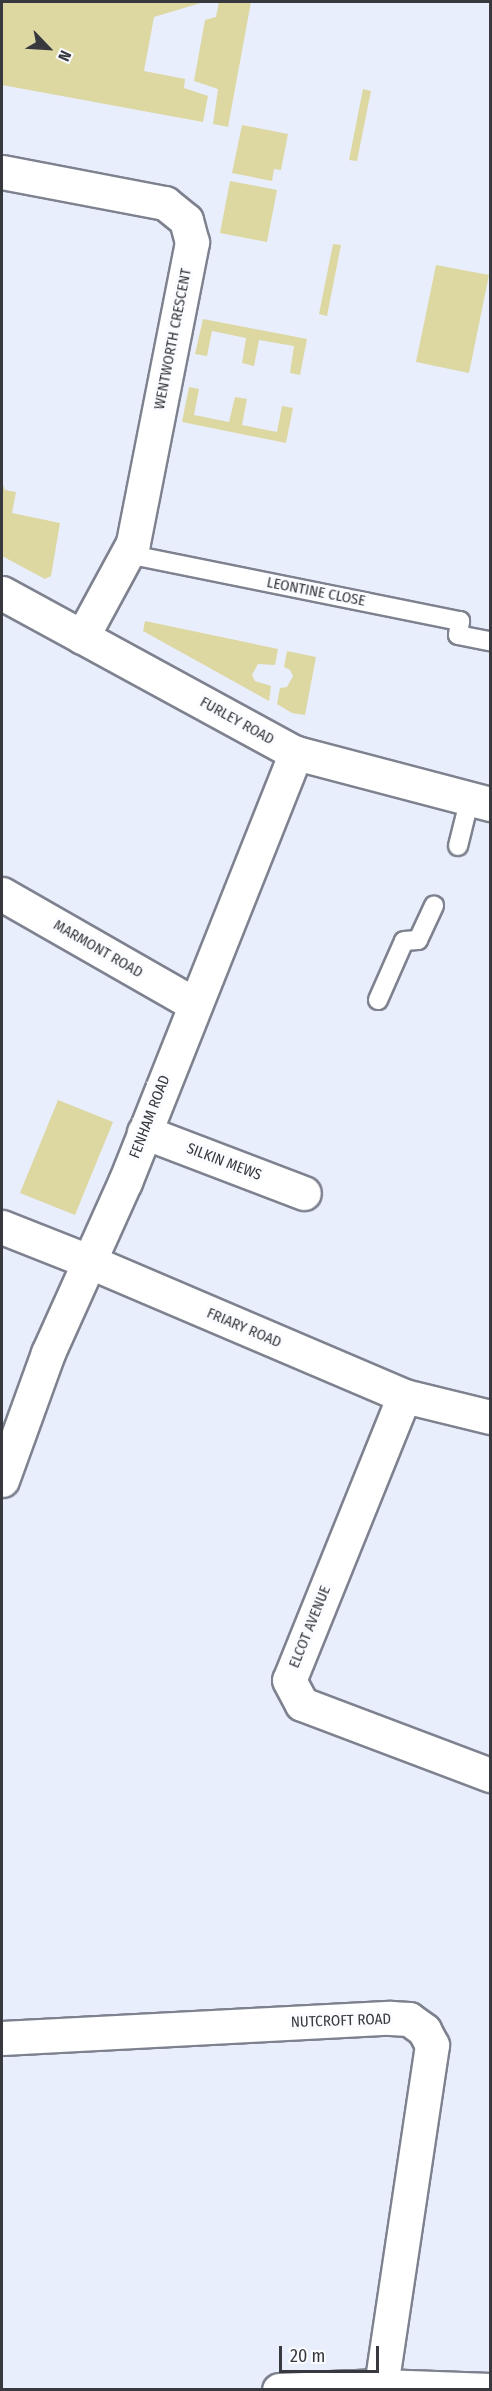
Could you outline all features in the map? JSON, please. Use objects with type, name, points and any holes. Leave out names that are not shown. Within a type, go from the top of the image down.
[{"type":"street","name":"WENTWORTH CRESCENT","points":[[2,172],[165,203],[186,220],[192,242],[133,543],[82,637]]},
{"type":"street","name":"FURLEY ROAD","points":[[2,593],[296,753],[480,801]]},
{"type":"street","name":"FENHAM ROAD","points":[[2,1480],[48,1353],[116,1201],[296,753]]},
{"type":"street","name":"MARMONT ROAD","points":[[2,894],[194,1004]]},
{"type":"street","name":"SILKIN MEWS","points":[[144,1132],[304,1193]]},
{"type":"street","name":"FRIARY ROAD","points":[[2,1227],[88,1261],[404,1396],[490,1415]]},
{"type":"street","name":"ELCOT AVENUE","points":[[404,1396],[289,1680],[302,1704],[490,1775]]},
{"type":"street","name":"NUTCROFT ROAD","points":[[2,2037],[390,2018],[409,2019],[424,2030],[432,2046],[381,2386]]},
{"type":"street","points":[[279,2390],[381,2386],[490,2390]]},
{"type":"lane","name":"LEONTINE CLOSE","points":[[127,554],[460,621],[458,635],[490,641]]},
{"type":"lane","points":[[458,846],[480,801]]},
{"type":"lane","points":[[378,1000],[404,941],[418,940],[434,905]]},
{"type":"shaded area","points":[[2,2],[204,2],[154,17],[144,71],[185,79],[184,88],[208,96],[203,122],[2,85]]},
{"type":"shaded area","points":[[219,2],[251,2],[228,127],[213,124],[218,89],[194,81],[205,20],[216,17]]},
{"type":"shaded area","points":[[363,89],[371,91],[357,161],[349,160]]},
{"type":"shaded area","points":[[242,125],[288,134],[281,170],[274,169],[272,181],[232,173]]},
{"type":"shaded area","points":[[230,181],[277,190],[267,242],[220,233]]},
{"type":"shaded area","points":[[333,244],[341,245],[327,316],[319,314]]},
{"type":"shaded area","points":[[436,265],[489,275],[469,373],[416,362]]},
{"type":"shaded area","points":[[203,319],[307,339],[300,375],[290,373],[294,346],[259,340],[254,366],[242,363],[246,338],[212,331],[207,356],[195,354]]},
{"type":"shaded area","points":[[189,387],[199,389],[194,415],[229,422],[235,397],[247,399],[242,425],[277,432],[282,406],[293,408],[286,443],[182,422]]},
{"type":"shaded area","points":[[2,482],[5,490],[16,492],[12,513],[60,523],[51,576],[45,579],[2,556]]},
{"type":"shaded area","points":[[145,621],[278,649],[275,665],[258,664],[252,675],[255,681],[271,686],[269,701],[143,631]]},
{"type":"shaded area","points":[[287,651],[316,657],[305,715],[292,713],[277,704],[280,688],[287,687],[293,676],[290,670],[284,667]]},
{"type":"shaded area","points":[[58,1100],[113,1122],[75,1215],[20,1193]]}]
